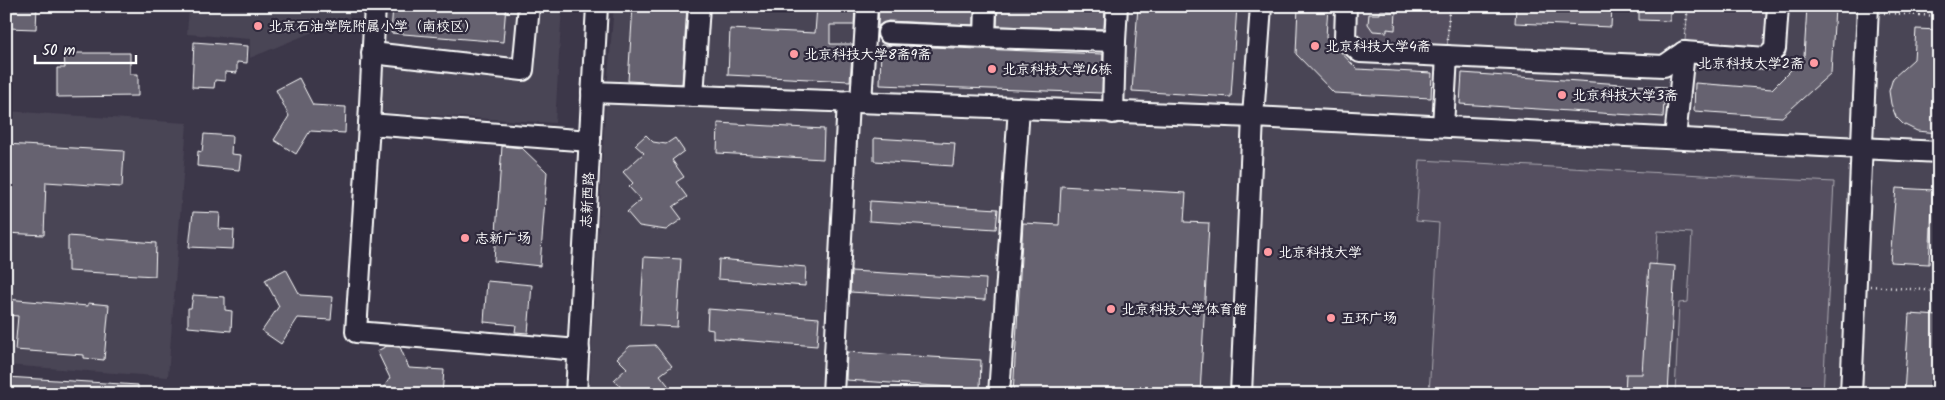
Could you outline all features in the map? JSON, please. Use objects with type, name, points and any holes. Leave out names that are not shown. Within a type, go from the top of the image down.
[{"type":"street","points":[[375,6],[356,332],[579,350]]},
{"type":"street","points":[[372,53],[523,70],[530,6]]},
{"type":"street","name":"志新西路","points":[[576,394],[597,6]]},
{"type":"street","points":[[693,96],[700,6]]},
{"type":"street","points":[[833,394],[854,102],[867,6]]},
{"type":"street","points":[[985,37],[986,6]]},
{"type":"street","points":[[1113,113],[1117,6]]},
{"type":"street","points":[[1241,394],[1253,117],[1260,6]]},
{"type":"street","points":[[1346,6],[1345,39],[1360,52],[1664,66],[1684,52],[1766,58],[1775,49],[1778,6]]},
{"type":"street","points":[[1851,394],[1868,9]]},
{"type":"street","points":[[888,33],[1115,41]]},
{"type":"street","points":[[1675,138],[1684,52]]},
{"type":"street","points":[[1444,126],[1447,56]]},
{"type":"street","points":[[592,92],[1253,117],[1939,152]]},
{"type":"street","points":[[999,394],[1019,108]]},
{"type":"street","points":[[369,124],[590,140]]},
{"type":"path","points":[[1447,56],[1449,6]]},
{"type":"path","points":[[1684,52],[1688,6]]},
{"type":"path","points":[[1868,9],[1939,16]]},
{"type":"path","points":[[1856,285],[1938,291],[1939,255]]},
{"type":"shaded area","name":"北京石油学院附属小学（南校区）","points":[[189,6],[349,6],[349,17],[250,58],[250,39],[187,34]]},
{"type":"shaded area","points":[[382,6],[562,6],[555,123],[376,112]]},
{"type":"shaded area","name":"北京科技大学","points":[[614,6],[1939,6],[1939,394],[589,394],[605,111]]},
{"type":"shaded area","points":[[1347,6],[1449,6],[1447,56],[1360,52]]},
{"type":"shaded area","points":[[1688,6],[1779,6],[1775,49],[1684,52]]},
{"type":"shaded area","points":[[6,111],[187,123],[168,377],[6,365]]},
{"type":"shaded area","points":[[1420,160],[1834,182],[1823,394],[1675,394],[1679,303],[1688,302],[1692,233],[1658,231],[1648,394],[1429,394],[1439,223],[1416,221]]},
{"type":"building","points":[[6,6],[37,6],[36,29],[6,28]]},
{"type":"building","points":[[393,6],[506,6],[503,42],[391,33]]},
{"type":"building","points":[[633,6],[687,6],[682,84],[628,81]]},
{"type":"building","name":"北京科技大学8斋9斋","points":[[817,6],[855,6],[854,25],[830,25],[830,44],[853,44],[850,81],[728,75],[730,29],[815,33]]},
{"type":"building","points":[[879,6],[974,6],[974,25],[888,21],[878,26]]},
{"type":"building","points":[[998,6],[1105,6],[1104,29],[997,26]]},
{"type":"building","points":[[1138,6],[1237,6],[1231,97],[1132,91]]},
{"type":"building","name":"北京科技大学4斋","points":[[1298,6],[1328,6],[1326,37],[1357,69],[1432,73],[1431,98],[1334,93],[1296,54]]},
{"type":"building","points":[[1516,6],[1612,6],[1611,27],[1515,23]]},
{"type":"building","points":[[1639,6],[1670,6],[1670,21],[1639,20]]},
{"type":"building","name":"北京科技大学2斋","points":[[1807,6],[1835,8],[1831,73],[1782,117],[1694,111],[1695,83],[1772,89],[1804,57]]},
{"type":"building","points":[[1380,10],[1396,11],[1395,30],[1387,29],[1387,32],[1373,31],[1368,24],[1369,14],[1380,14]]},
{"type":"building","points":[[1916,29],[1939,30],[1939,133],[1917,131],[1903,124],[1896,117],[1891,104],[1889,91],[1893,78],[1914,59]]},
{"type":"building","points":[[194,42],[248,46],[247,63],[237,62],[237,73],[225,72],[225,81],[215,80],[214,88],[192,87]]},
{"type":"building","name":"北京科技大学16栋","points":[[881,45],[1103,54],[1102,93],[880,85]]},
{"type":"building","points":[[64,53],[130,53],[130,74],[138,74],[138,96],[57,97],[57,68],[65,68]]},
{"type":"building","name":"北京科技大学3斋","points":[[1462,73],[1665,87],[1663,117],[1460,104]]},
{"type":"building","points":[[299,78],[313,105],[346,107],[345,133],[310,131],[296,154],[274,140],[289,116],[276,90]]},
{"type":"building","points":[[718,123],[824,129],[823,159],[717,153]]},
{"type":"building","points":[[204,134],[232,136],[231,154],[241,155],[239,170],[197,166],[198,151],[202,152]]},
{"type":"building","points":[[646,135],[653,142],[666,144],[675,138],[684,151],[672,160],[684,177],[676,182],[687,197],[673,207],[682,219],[666,230],[639,226],[627,212],[641,200],[629,187],[633,183],[623,172],[644,153],[635,145]]},
{"type":"building","points":[[874,138],[955,143],[953,166],[874,161]]},
{"type":"building","points":[[6,144],[124,151],[122,187],[46,182],[44,235],[6,233]]},
{"type":"building","points":[[502,146],[522,148],[547,172],[540,266],[494,261]]},
{"type":"building","name":"北京科技大学体育館","points":[[1061,186],[1186,193],[1184,222],[1209,223],[1200,394],[1013,394],[1023,223],[1059,225]]},
{"type":"building","points":[[1896,188],[1933,190],[1929,264],[1890,262]]},
{"type":"building","points":[[870,201],[998,209],[996,229],[869,221]]},
{"type":"building","points":[[193,212],[220,213],[219,229],[234,230],[233,249],[189,247]]},
{"type":"building","points":[[68,236],[156,243],[155,276],[68,271]]},
{"type":"building","points":[[644,257],[681,259],[677,327],[640,325]]},
{"type":"building","points":[[719,259],[806,267],[805,286],[718,279]]},
{"type":"building","points":[[1649,264],[1675,266],[1668,394],[1625,394],[1626,374],[1642,374]]},
{"type":"building","points":[[286,269],[300,295],[333,297],[331,320],[298,318],[281,344],[262,331],[279,306],[265,280]]},
{"type":"building","points":[[851,271],[986,279],[985,300],[850,292]]},
{"type":"building","points":[[487,281],[532,285],[528,333],[515,332],[516,325],[484,322]]},
{"type":"building","points":[[193,295],[225,297],[225,310],[232,311],[231,331],[188,327],[188,308],[191,308]]},
{"type":"building","points":[[6,299],[88,306],[88,303],[109,305],[104,360],[84,358],[84,355],[15,350],[18,316],[6,315]]},
{"type":"building","points":[[708,309],[819,318],[817,346],[713,338],[713,330],[707,329]]},
{"type":"building","points":[[1909,314],[1939,316],[1939,394],[1904,394]]},
{"type":"building","points":[[655,345],[672,366],[660,375],[675,394],[627,394],[614,380],[627,368],[617,358],[630,346]]},
{"type":"building","points":[[387,346],[400,347],[409,368],[444,370],[442,394],[379,394],[390,378],[377,351]]},
{"type":"building","points":[[847,352],[981,360],[980,389],[846,380]]},
{"type":"building","points":[[6,377],[138,385],[138,394],[6,394]]},
{"type":"place","name":"北京石油学院附属小学（南校区）","points":[[258,26]]},
{"type":"place","name":"北京科技大学4斋","points":[[1315,46]]},
{"type":"place","name":"北京科技大学8斋9斋","points":[[794,54]]},
{"type":"place","name":"北京科技大学2斋","points":[[1814,63]]},
{"type":"place","name":"北京科技大学16栋","points":[[992,69]]},
{"type":"place","name":"北京科技大学3斋","points":[[1562,95]]},
{"type":"place","name":"志新广场","points":[[465,238]]},
{"type":"place","name":"北京科技大学","points":[[1268,252]]},
{"type":"place","name":"北京科技大学体育館","points":[[1111,309]]},
{"type":"place","name":"五环广场","points":[[1331,318]]}]
